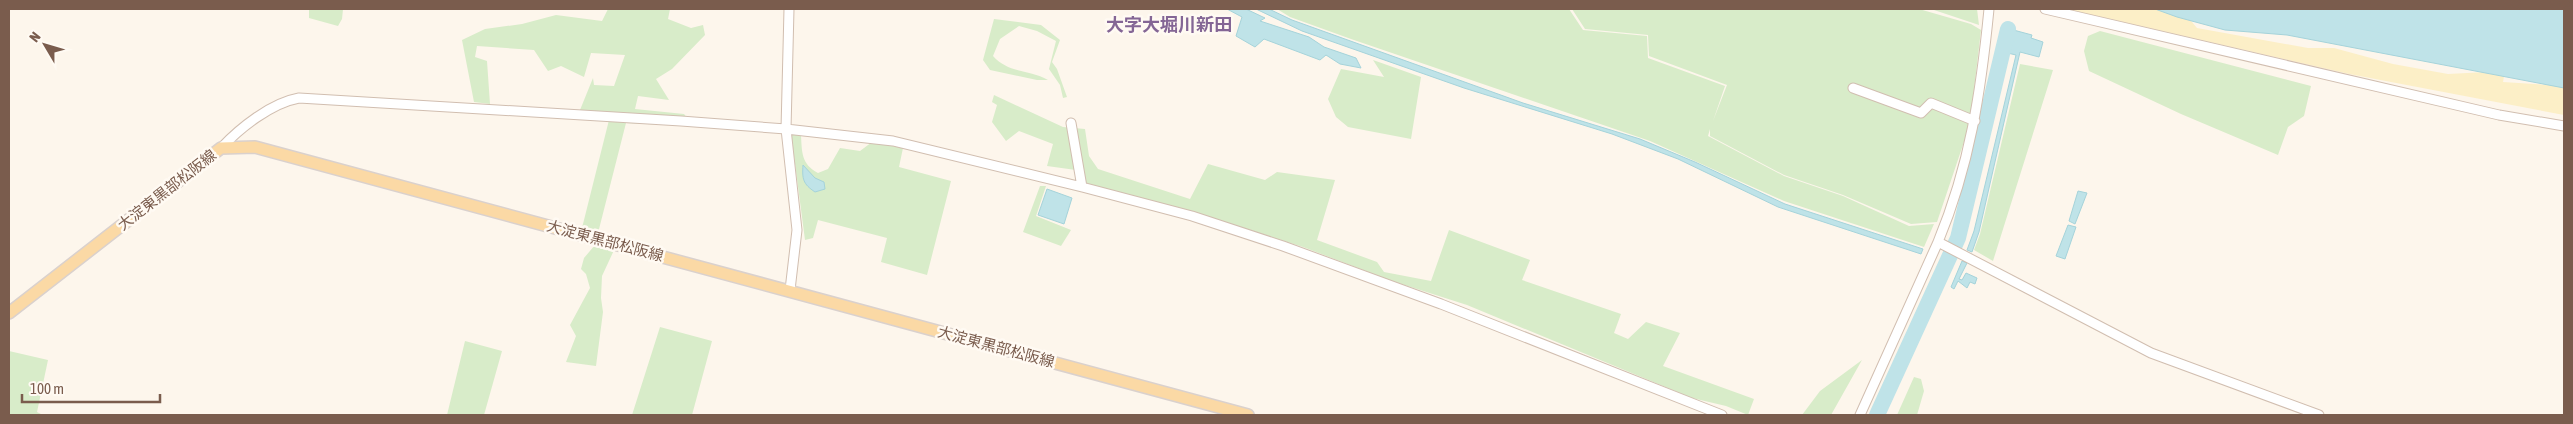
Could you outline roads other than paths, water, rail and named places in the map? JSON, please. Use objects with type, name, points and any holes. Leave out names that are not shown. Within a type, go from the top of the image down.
[{"type":"main road","name":"大淀東黒部松阪線","points":[[9,314],[221,148],[255,147],[1248,415]]},
{"type":"street","points":[[788,9],[786,129],[797,230],[790,290]]},
{"type":"street","points":[[1860,415],[1941,243],[1954,202],[1974,121],[1989,9]]},
{"type":"street","points":[[2045,9],[2499,115],[2564,126]]},
{"type":"street","points":[[1853,88],[1921,113],[1931,102],[1974,121]]},
{"type":"street","points":[[221,148],[232,136],[253,121],[282,103],[299,98],[786,129],[893,141],[1192,216],[1283,246],[1441,304],[1722,415]]},
{"type":"street","points":[[1071,123],[1082,187]]},
{"type":"street","points":[[1941,243],[2152,353],[2319,415]]},
{"type":"water","points":[[1227,9],[1246,9],[1265,18],[1260,21],[1309,37],[1324,47],[1356,58],[1361,68],[1340,64],[1326,55],[1320,60],[1264,39],[1255,47],[1236,36],[1242,17]]},
{"type":"water","points":[[1256,9],[1269,9],[1292,20],[1523,103],[1640,139],[1695,162],[1785,204],[1923,249],[1921,254],[1778,207],[1678,159],[1612,134],[1464,88],[1302,31]]},
{"type":"water","points":[[2155,9],[2564,9],[2564,88],[2287,35],[2225,30]]},
{"type":"water","points":[[2006,28],[2032,35],[2031,38],[2043,42],[2039,57],[2020,52],[1979,232],[1972,252],[1967,250],[1974,231],[2016,55],[1999,51]]},
{"type":"water","points":[[803,165],[815,178],[824,182],[825,189],[815,192],[806,184],[803,178]]},
{"type":"water","points":[[1047,189],[1072,198],[1064,224],[1038,215]]},
{"type":"water","points":[[2078,191],[2087,193],[2075,224],[2069,221]]},
{"type":"water","points":[[2068,225],[2076,227],[2065,259],[2056,256]]},
{"type":"water","points":[[1962,261],[1967,263],[1959,279],[1962,280],[1966,273],[1977,278],[1975,284],[1970,282],[1967,288],[1958,281],[1954,289],[1951,287]]},
{"type":"waterway","points":[[1877,415],[1958,238],[2008,29]]},
{"type":"district","name":"大字大堀川新田","points":[[1169,25]]}]
